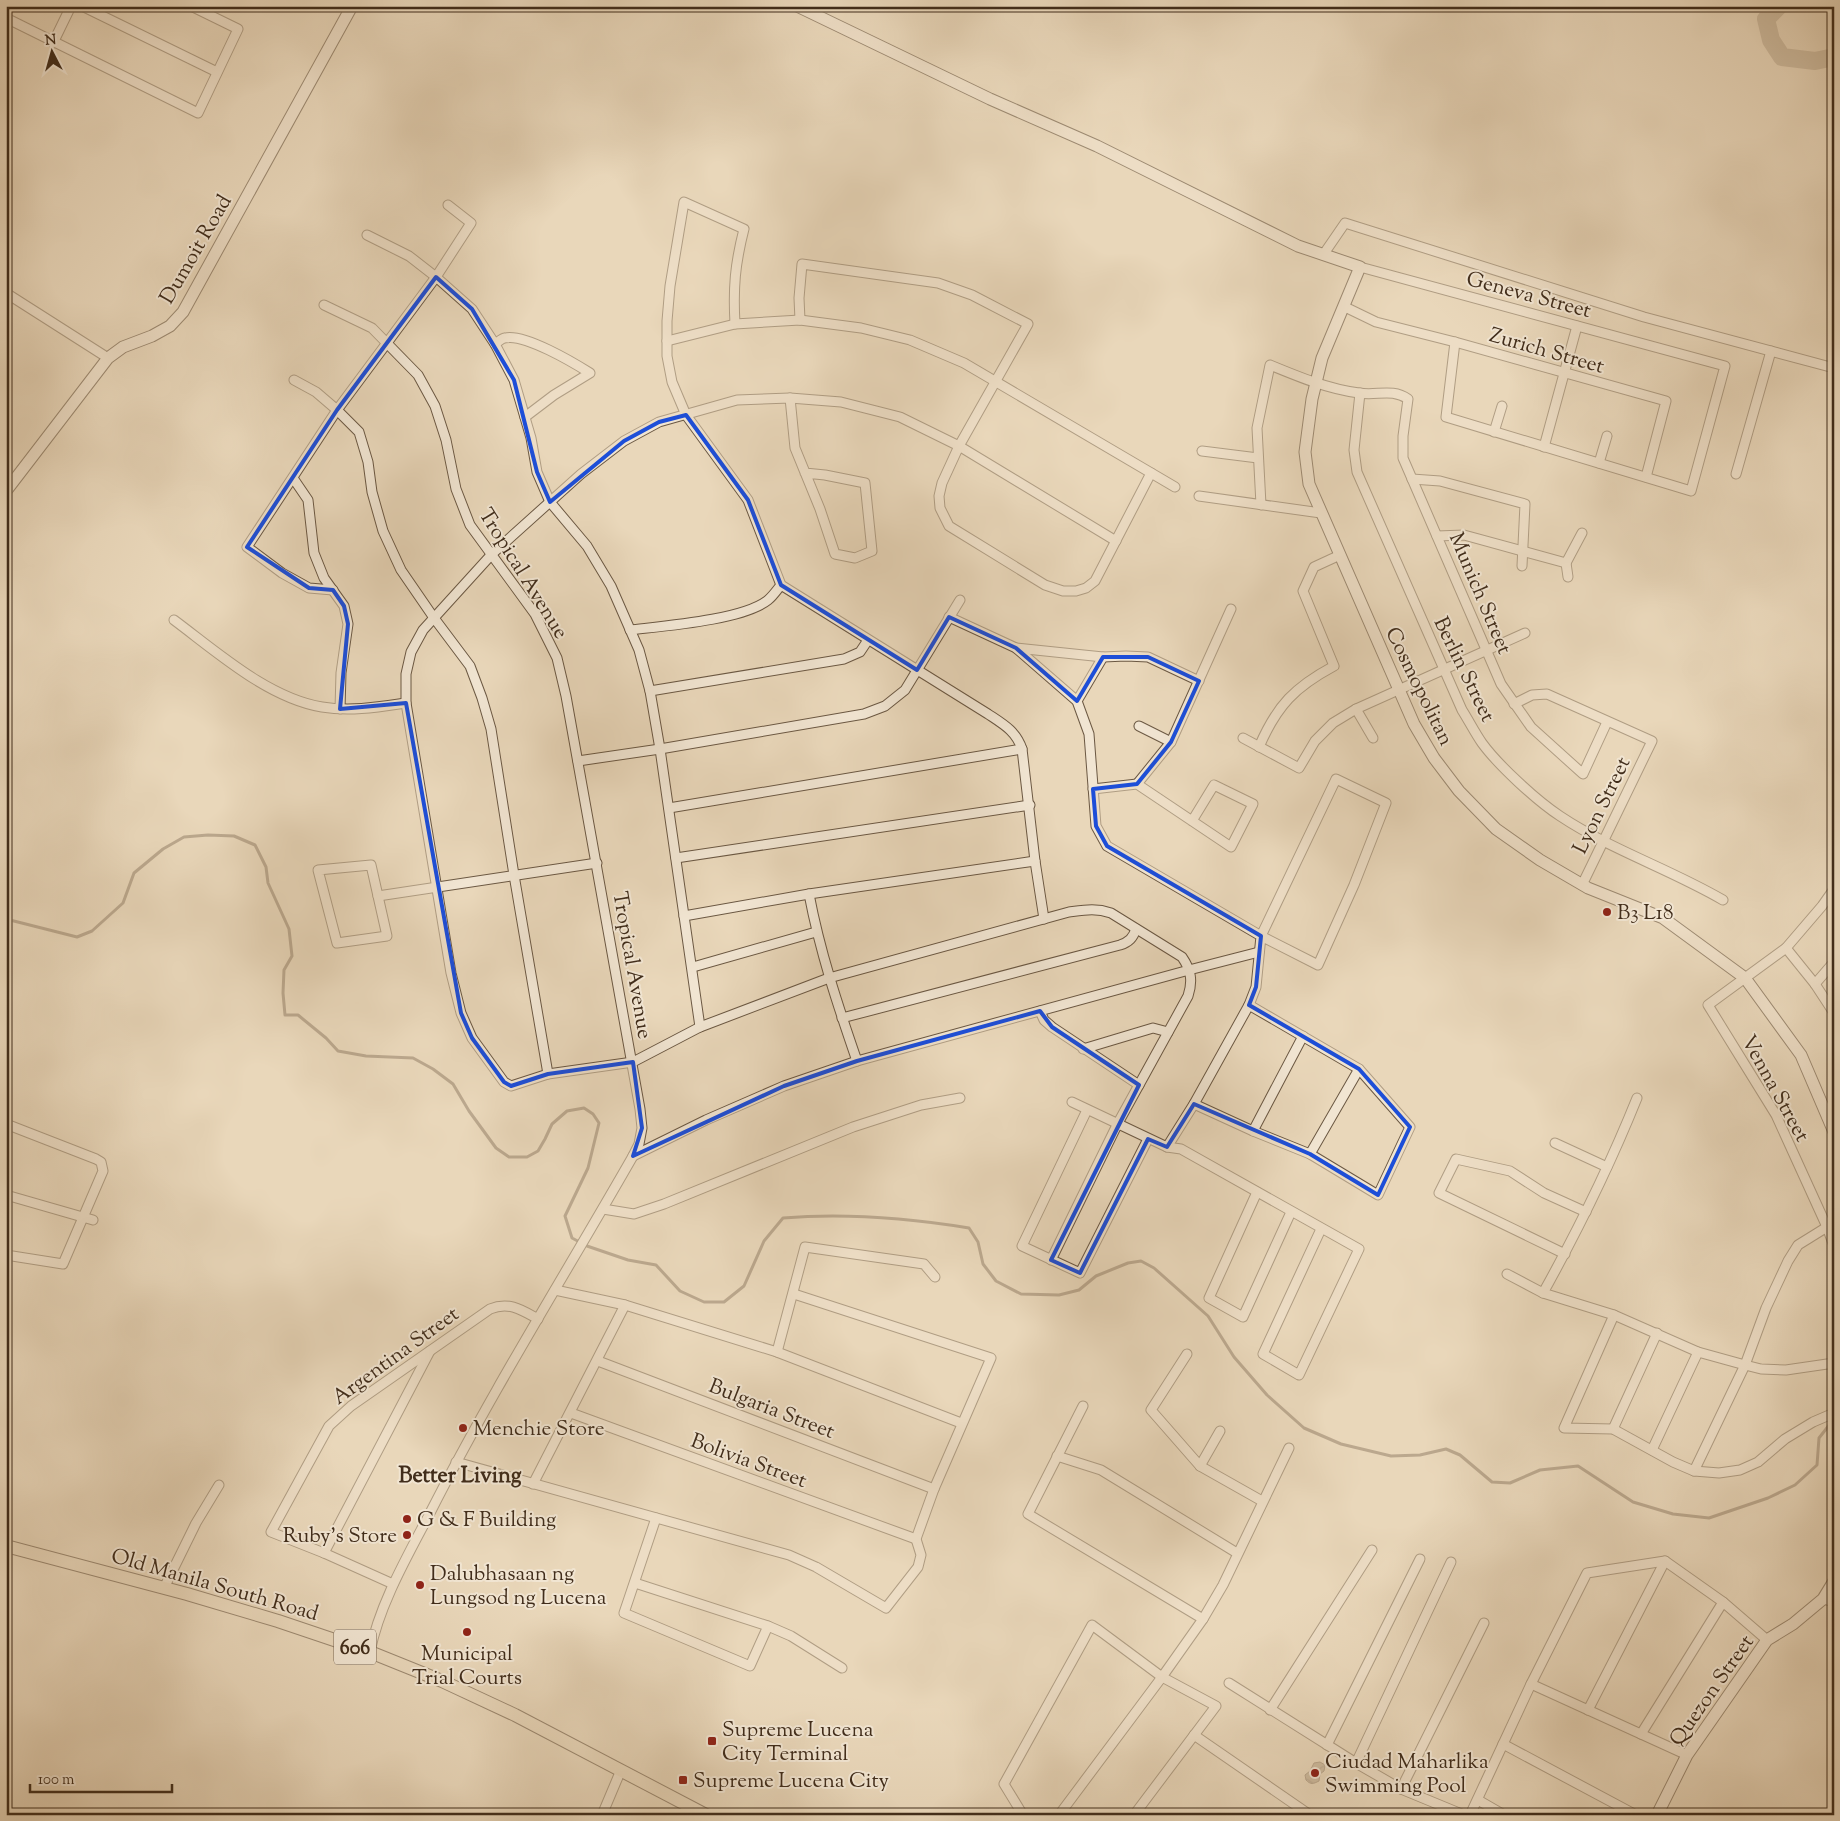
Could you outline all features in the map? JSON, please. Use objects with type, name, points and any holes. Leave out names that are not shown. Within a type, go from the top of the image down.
[{"type":"main road","name":"Old Manila South Road","points":[[6,1546],[164,1588],[278,1621],[370,1652],[442,1681],[515,1715],[706,1815]]},
{"type":"street","points":[[53,43],[71,6]]},
{"type":"street","points":[[82,6],[217,72]]},
{"type":"street","points":[[6,18],[53,43],[198,113],[238,29],[190,6]]},
{"type":"street","name":"Dumoit Road","points":[[6,492],[108,358],[123,347],[152,336],[170,326],[183,312],[352,6]]},
{"type":"street","name":"Geneva Street","points":[[797,6],[990,99],[1097,146],[1298,246],[1360,267],[1725,366],[1691,491],[1646,478]]},
{"type":"street","points":[[735,324],[735,269],[744,229],[684,202],[670,286],[667,356],[672,382],[686,415],[748,500],[781,586],[988,714],[1012,730],[1019,739],[1030,805],[1035,861],[1044,919]]},
{"type":"street","points":[[332,590],[309,588],[282,573],[246,547],[337,410],[388,344],[436,277],[471,223],[448,205]]},
{"type":"street","points":[[1323,255],[1345,223],[1644,317],[1834,368]]},
{"type":"street","points":[[367,235],[409,256],[436,277],[472,309],[495,344],[514,380],[531,438],[537,472],[550,502],[587,546],[611,586],[639,650],[650,691],[660,749],[700,1027]]},
{"type":"street","points":[[800,320],[799,298],[802,264],[938,283],[972,294],[1028,324],[960,446],[942,483],[939,496],[940,508],[949,526],[1045,584],[1063,591],[1076,591],[1086,588],[1095,581],[1151,473]]},
{"type":"street","name":"Cosmopolitan","points":[[1360,267],[1345,307],[1322,358],[1312,399],[1305,452],[1309,484],[1414,724],[1434,758],[1459,791],[1496,829],[1540,860],[1582,885],[1663,918],[1745,978],[1801,1055],[1834,1132]]},
{"type":"street","points":[[6,292],[108,358]]},
{"type":"street","name":"Tropical Avenue","points":[[324,305],[372,328],[418,375],[435,406],[446,440],[456,489],[470,525],[535,614],[557,658],[578,761],[633,1062],[642,1128],[639,1144],[633,1156],[456,1462],[393,1584],[372,1639],[370,1652]]},
{"type":"street","name":"Zurich Street","points":[[1345,307],[1376,322],[1666,401],[1646,478]]},
{"type":"street","points":[[667,341],[735,324],[800,320],[861,328],[910,340],[964,363],[1175,487]]},
{"type":"street","points":[[1544,447],[1577,326]]},
{"type":"street","points":[[495,344],[505,338],[521,340],[562,355],[590,374],[554,396],[525,417]]},
{"type":"street","points":[[1455,342],[1446,418],[1646,478]]},
{"type":"street","points":[[1736,474],[1771,351]]},
{"type":"street","points":[[1261,504],[1257,428],[1270,365],[1316,383],[1360,394]]},
{"type":"street","points":[[294,380],[316,392],[359,432],[368,462],[372,492],[383,531],[401,570],[470,666],[482,698],[491,729],[548,1074]]},
{"type":"street","name":"Munich Street","points":[[1360,394],[1399,393],[1408,399],[1403,436],[1403,458],[1501,684],[1530,727],[1583,774],[1607,722]]},
{"type":"street","name":"Berlin Street","points":[[1360,394],[1354,450],[1356,472],[1462,710],[1483,744],[1508,772],[1559,816],[1604,841],[1693,883],[1723,900]]},
{"type":"street","points":[[790,398],[795,448],[805,474],[820,509],[835,554],[855,558],[872,551],[866,483],[825,475],[805,474]]},
{"type":"street","points":[[1052,1260],[1118,1123],[1188,996],[1191,986],[1189,970],[1182,957],[1111,912],[1090,909],[1070,912],[829,978],[700,1027],[633,1062],[548,1074],[511,1086],[504,1082],[472,1038],[461,1013],[451,973],[406,703],[406,674],[411,652],[423,630],[492,554],[581,474],[624,441],[659,422],[737,400],[790,398],[841,402],[900,417],[960,446],[1116,541]]},
{"type":"street","points":[[1494,432],[1502,406]]},
{"type":"street","points":[[1599,463],[1607,436]]},
{"type":"street","points":[[1202,451],[1258,458]]},
{"type":"street","points":[[292,478],[308,500],[314,553],[324,578],[344,606],[348,624],[341,673],[340,709]]},
{"type":"street","points":[[1412,479],[1440,481],[1525,504],[1522,566]]},
{"type":"street","points":[[1199,496],[1321,512]]},
{"type":"street","points":[[1568,577],[1566,563],[1582,533]]},
{"type":"street","points":[[1437,536],[1464,535],[1566,563]]},
{"type":"street","points":[[1259,747],[1269,723],[1286,700],[1311,679],[1334,666],[1303,591],[1314,567],[1340,555]]},
{"type":"street","points":[[630,630],[690,623],[748,610],[768,600],[781,586]]},
{"type":"street","points":[[578,761],[864,714],[885,706],[905,690],[960,600]]},
{"type":"street","points":[[1137,784],[1171,742],[1231,609]]},
{"type":"street","points":[[949,617],[1016,648],[1077,701],[1089,734],[1096,826],[1107,846],[1261,936],[1318,965],[1354,885],[1386,803],[1336,779],[1261,936],[1256,987],[1249,1005],[1194,1104],[1167,1147]]},
{"type":"street","points":[[174,620],[242,670],[284,695],[321,707],[340,709],[369,708],[406,703]]},
{"type":"street","points":[[1243,738],[1299,768],[1315,741],[1332,723],[1356,709],[1525,633]]},
{"type":"street","points":[[650,691],[844,659],[860,652],[868,640]]},
{"type":"street","points":[[1016,648],[1103,657],[1148,657],[1199,681]]},
{"type":"street","points":[[1077,701],[1103,657]]},
{"type":"street","points":[[1514,704],[1532,695],[1547,694],[1607,722]]},
{"type":"street","points":[[1356,709],[1373,738]]},
{"type":"street","name":"Lyon Street","points":[[1582,885],[1652,741],[1607,722]]},
{"type":"street","points":[[1139,726],[1171,742]]},
{"type":"street","points":[[669,808],[1022,748]]},
{"type":"street","points":[[1093,789],[1137,784],[1192,821],[1231,847],[1253,804],[1214,785],[1192,821]]},
{"type":"street","points":[[676,858],[1030,805]]},
{"type":"street","points":[[684,916],[809,894],[1035,861]]},
{"type":"street","points":[[378,896],[596,863]]},
{"type":"street","points":[[371,865],[378,896],[387,936],[337,943],[318,870],[371,865]]},
{"type":"street","points":[[1745,978],[1786,948],[1834,889]]},
{"type":"street","points":[[809,894],[816,932],[829,978],[857,1061]]},
{"type":"street","points":[[842,1018],[1120,945],[1134,936],[1136,929]]},
{"type":"street","points":[[692,967],[816,932]]},
{"type":"street","points":[[1786,948],[1816,984],[1834,1013]]},
{"type":"street","points":[[633,1156],[706,1120],[784,1086],[857,1061],[1259,952]]},
{"type":"street","points":[[1816,984],[1834,962]]},
{"type":"street","name":"Venna Street","points":[[1745,978],[1708,1005],[1776,1115],[1830,1226],[1834,1246]]},
{"type":"street","points":[[1194,1104],[1310,1154],[1378,1195],[1410,1127],[1359,1069],[1249,1005]]},
{"type":"street","points":[[1040,1011],[1044,1020],[1052,1027],[1139,1085]]},
{"type":"street","points":[[1083,1049],[1153,1028],[1168,1032]]},
{"type":"street","points":[[1253,1131],[1303,1036]]},
{"type":"street","points":[[1310,1154],[1359,1069]]},
{"type":"street","points":[[603,1209],[634,1214],[656,1207],[853,1127],[921,1105],[960,1098]]},
{"type":"street","points":[[1543,1293],[1586,1212],[1636,1098]]},
{"type":"street","points":[[1072,1102],[1148,1139],[1167,1147],[1181,1149],[1359,1249],[1298,1375],[1263,1354],[1321,1229]]},
{"type":"street","points":[[1087,1110],[1022,1246],[1080,1273],[1148,1139]]},
{"type":"street","points":[[6,1124],[101,1162],[103,1170],[63,1264],[6,1255]]},
{"type":"street","points":[[1555,1143],[1607,1167]]},
{"type":"street","points":[[1565,1254],[1439,1193],[1456,1159],[1510,1171],[1544,1193],[1586,1212]]},
{"type":"street","points":[[1257,1192],[1209,1298],[1243,1317],[1292,1212]]},
{"type":"street","points":[[6,1195],[93,1220]]},
{"type":"street","points":[[1694,1471],[1745,1366],[1766,1308],[1788,1261],[1798,1245],[1830,1226]]},
{"type":"street","points":[[777,1352],[805,1247],[924,1264],[935,1278]]},
{"type":"street","points":[[1507,1274],[1543,1293],[1614,1315],[1698,1352],[1745,1366],[1786,1370],[1834,1363]]},
{"type":"street","points":[[555,1290],[626,1305],[777,1352],[961,1423]]},
{"type":"street","points":[[456,1462],[789,1555],[816,1567],[886,1608],[918,1567],[921,1555],[916,1539],[934,1488],[991,1358],[794,1294]]},
{"type":"street","points":[[533,1484],[626,1305]]},
{"type":"street","name":"Argentina Street","points":[[324,1553],[271,1532],[329,1426],[351,1406],[431,1348],[498,1306],[514,1306],[538,1319]]},
{"type":"street","points":[[1614,1315],[1564,1428],[1613,1428],[1694,1471],[1719,1473],[1740,1470],[1758,1462],[1785,1439],[1813,1422],[1834,1413]]},
{"type":"street","points":[[1613,1428],[1657,1333]]},
{"type":"street","points":[[393,1584],[324,1553],[431,1348]]},
{"type":"street","points":[[1652,1450],[1698,1352]]},
{"type":"street","points":[[1186,1354],[1151,1410],[1200,1466],[1262,1501]]},
{"type":"street","name":"Bulgaria Street","points":[[598,1361],[934,1488]]},
{"type":"street","points":[[1083,1406],[1028,1514],[1203,1619]]},
{"type":"street","name":"Bolivia Street","points":[[571,1413],[916,1539]]},
{"type":"street","points":[[1200,1466],[1220,1432]]},
{"type":"street","points":[[1059,1815],[1203,1619],[1223,1584],[1289,1448]]},
{"type":"street","points":[[1057,1456],[1101,1470],[1237,1553]]},
{"type":"street","points":[[164,1588],[196,1523],[220,1485]]},
{"type":"street","points":[[656,1518],[624,1613],[750,1666],[768,1626]]},
{"type":"street","points":[[1270,1710],[1372,1550]]},
{"type":"street","points":[[1327,1745],[1420,1559]]},
{"type":"street","points":[[1588,1710],[1665,1561]]},
{"type":"street","points":[[1470,1815],[1531,1684],[1587,1573],[1665,1561],[1723,1602],[1768,1640]]},
{"type":"street","points":[[1356,1763],[1451,1562]]},
{"type":"street","name":"Quezon Street","points":[[1657,1815],[1687,1755],[1768,1640],[1828,1601],[1834,1581]]},
{"type":"street","points":[[635,1583],[768,1626],[791,1636],[842,1668]]},
{"type":"street","points":[[1641,1734],[1723,1602]]},
{"type":"street","points":[[1401,1789],[1484,1623]]},
{"type":"street","points":[[1023,1815],[1004,1784],[1092,1625],[1162,1677],[1216,1706],[1134,1815]]},
{"type":"street","points":[[1229,1683],[1401,1789],[1464,1815]]},
{"type":"street","points":[[1531,1684],[1687,1755]]},
{"type":"street","points":[[1194,1735],[1310,1815]]},
{"type":"street","points":[[1504,1744],[1636,1815]]},
{"type":"street","points":[[602,1815],[621,1770]]},
{"type":"street","points":[[1478,1800],[1504,1815]]},
{"type":"highlighted area","points":[[436,277],[472,309],[514,380],[537,472],[550,502],[624,441],[659,422],[686,415],[748,500],[781,585],[917,670],[949,617],[1016,648],[1077,701],[1103,657],[1148,657],[1199,681],[1171,742],[1137,784],[1093,789],[1096,826],[1107,846],[1261,936],[1256,987],[1249,1005],[1359,1069],[1410,1127],[1378,1195],[1310,1154],[1194,1104],[1167,1147],[1148,1139],[1080,1273],[1051,1260],[1139,1085],[1052,1027],[1040,1011],[857,1061],[784,1086],[633,1156],[642,1128],[633,1062],[548,1074],[511,1086],[504,1082],[472,1038],[461,1013],[406,703],[340,709],[348,624],[344,606],[333,590],[309,588],[247,547],[337,410]]},
{"type":"water","name":"Ciudad Maharlika Swimming Pool","points":[[1320,1762],[1325,1765],[1324,1771],[1320,1774],[1319,1781],[1309,1783],[1305,1775],[1310,1771],[1314,1763]]},
{"type":"waterway","points":[[1779,6],[1766,19],[1771,40],[1782,57],[1815,61],[1834,57]]},
{"type":"waterway","points":[[6,919],[77,937],[92,931],[123,903],[134,873],[163,849],[184,837],[208,835],[234,836],[255,845],[266,867],[268,883],[289,929],[292,956],[284,970],[283,993],[285,1015],[298,1015],[326,1038],[338,1051],[366,1056],[413,1058],[433,1069],[453,1084],[469,1111],[496,1148],[509,1157],[527,1157],[538,1151],[552,1124],[567,1111],[584,1108],[593,1114],[599,1123],[588,1168],[565,1216],[572,1238],[587,1246],[628,1260],[656,1265],[680,1291],[704,1302],[724,1302],[744,1286],[764,1241],[783,1218],[829,1216],[876,1217],[969,1228],[978,1242],[983,1264],[996,1281],[1021,1294],[1059,1295],[1079,1290],[1096,1276],[1128,1263],[1141,1261],[1154,1268],[1208,1316],[1234,1357],[1267,1395],[1304,1428],[1341,1444],[1391,1456],[1420,1455],[1446,1449],[1460,1455],[1492,1482],[1510,1483],[1540,1470],[1578,1466],[1633,1502],[1673,1514],[1709,1518],[1768,1498],[1795,1485],[1817,1465],[1819,1438],[1830,1424],[1834,1424]]},
{"type":"place","name":"B3 L18","points":[[1607,912]]},
{"type":"place","name":"Menchie Store","points":[[463,1428]]},
{"type":"place","name":"G & F Building","points":[[407,1519]]},
{"type":"place","name":"Ruby's Store","points":[[407,1535]]},
{"type":"place","name":"Dalubhasaan ng Lungsod ng Lucena","points":[[420,1585]]},
{"type":"place","name":"Municipal Trial Courts","points":[[467,1632]]},
{"type":"place","name":"Supreme Lucena City Terminal","points":[[712,1741]]},
{"type":"place","name":"Ciudad Maharlika Swimming Pool","points":[[1315,1773]]},
{"type":"place","name":"Supreme Lucena City","points":[[683,1780]]},
{"type":"district","name":"Better Living","points":[[460,1474]]}]
